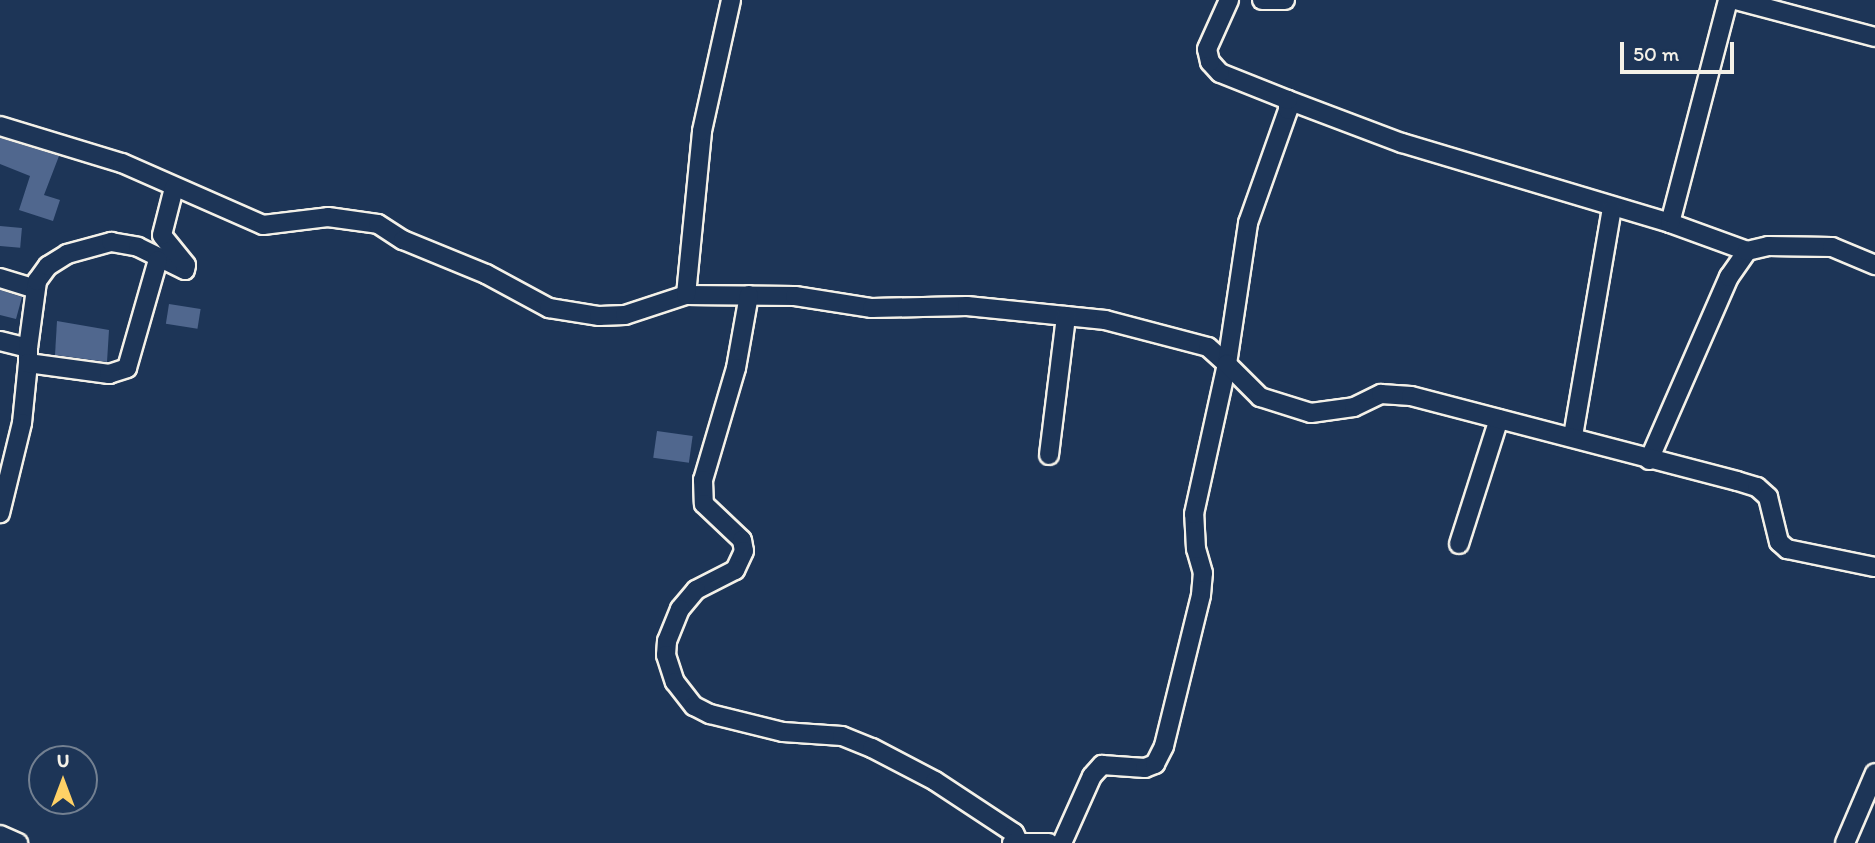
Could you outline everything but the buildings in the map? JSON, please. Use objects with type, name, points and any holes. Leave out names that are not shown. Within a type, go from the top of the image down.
[{"type":"street","points":[[686,295],[702,131],[732,0]]},
{"type":"street","points":[[1229,0],[1207,49],[1213,68],[1288,100],[1402,144],[1612,209],[1670,223],[1747,251],[1768,246],[1832,247],[1875,265]]},
{"type":"street","points":[[1262,0],[1285,0]]},
{"type":"street","points":[[1670,223],[1728,0]]},
{"type":"street","points":[[1736,0],[1875,37]]},
{"type":"street","points":[[749,295],[736,368],[703,480],[704,504],[742,540],[744,551],[735,570],[696,590],[680,609],[666,655],[676,682],[694,706],[710,714],[783,732],[842,736],[872,748],[935,781],[1014,833],[1015,842],[1062,843],[1101,765],[1146,768],[1155,764],[1164,746],[1201,595],[1203,573],[1196,549],[1194,513],[1227,364],[1248,223],[1288,100]]},
{"type":"street","points":[[0,126],[122,163],[263,225],[328,217],[378,224],[403,240],[486,274],[549,308],[599,316],[625,315],[686,295],[749,295],[795,296],[872,308],[967,306],[1105,320],[1208,347],[1260,397],[1311,413],[1329,413],[1370,397],[1394,393],[1573,436],[1649,460],[1757,487],[1768,497],[1779,542],[1787,550],[1875,567]]},
{"type":"street","points":[[0,513],[22,423],[35,289],[48,266],[90,245],[111,242],[138,247],[159,260],[186,268],[162,235],[174,188]]},
{"type":"street","points":[[1573,436],[1612,209]]},
{"type":"street","points":[[1649,460],[1729,277],[1747,251]]},
{"type":"street","points":[[0,341],[28,355],[109,374],[127,368],[159,260]]},
{"type":"street","points":[[0,278],[35,289]]},
{"type":"street","points":[[1049,455],[1066,316]]},
{"type":"street","points":[[1459,544],[1499,419]]},
{"type":"street","points":[[1845,843],[1875,773]]},
{"type":"street","points":[[0,835],[18,843]]}]
